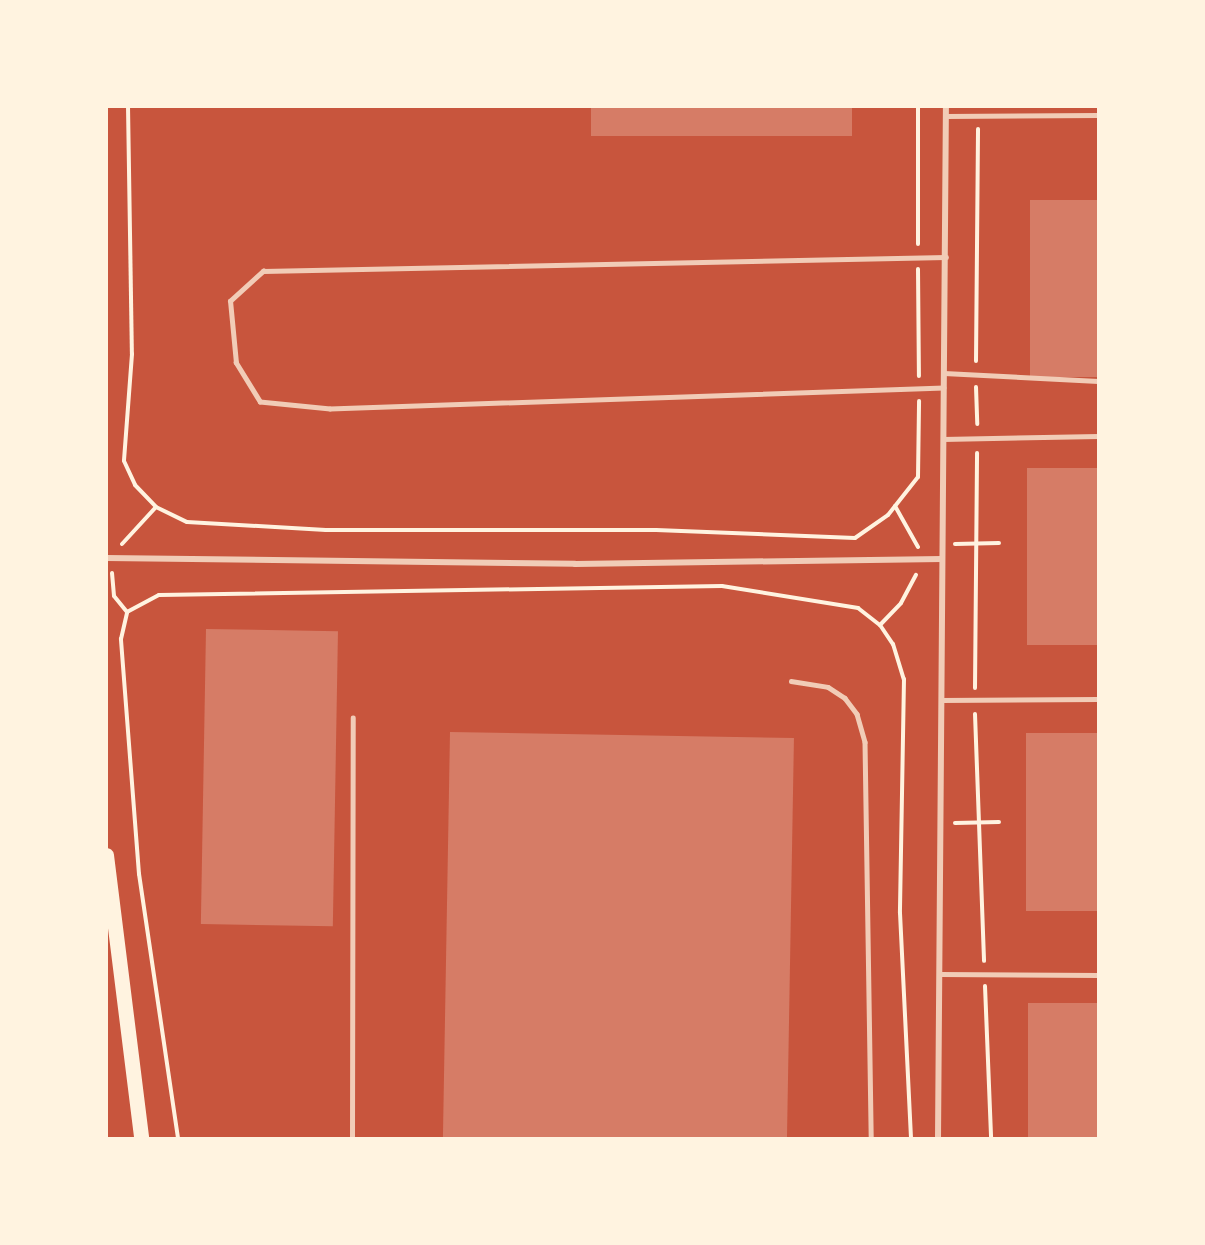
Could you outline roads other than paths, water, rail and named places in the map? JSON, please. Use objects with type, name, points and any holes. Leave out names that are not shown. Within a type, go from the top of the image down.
[{"type":"main road","points":[[106,855],[141,1138]]},
{"type":"street","points":[[938,1138],[946,106]]},
{"type":"street","points":[[106,558],[575,564],[942,559]]},
{"type":"lane","points":[[946,116],[1098,115]]},
{"type":"lane","points":[[944,388],[330,409],[260,402],[236,363],[230,301],[262,271],[946,256]]},
{"type":"lane","points":[[944,373],[976,377],[1098,381]]},
{"type":"lane","points":[[943,439],[1098,436]]},
{"type":"lane","points":[[791,681],[828,687],[845,698],[857,714],[865,742],[870,1138]]},
{"type":"lane","points":[[941,700],[1098,699]]},
{"type":"lane","points":[[352,1138],[353,718]]},
{"type":"lane","points":[[940,974],[1098,975]]}]
